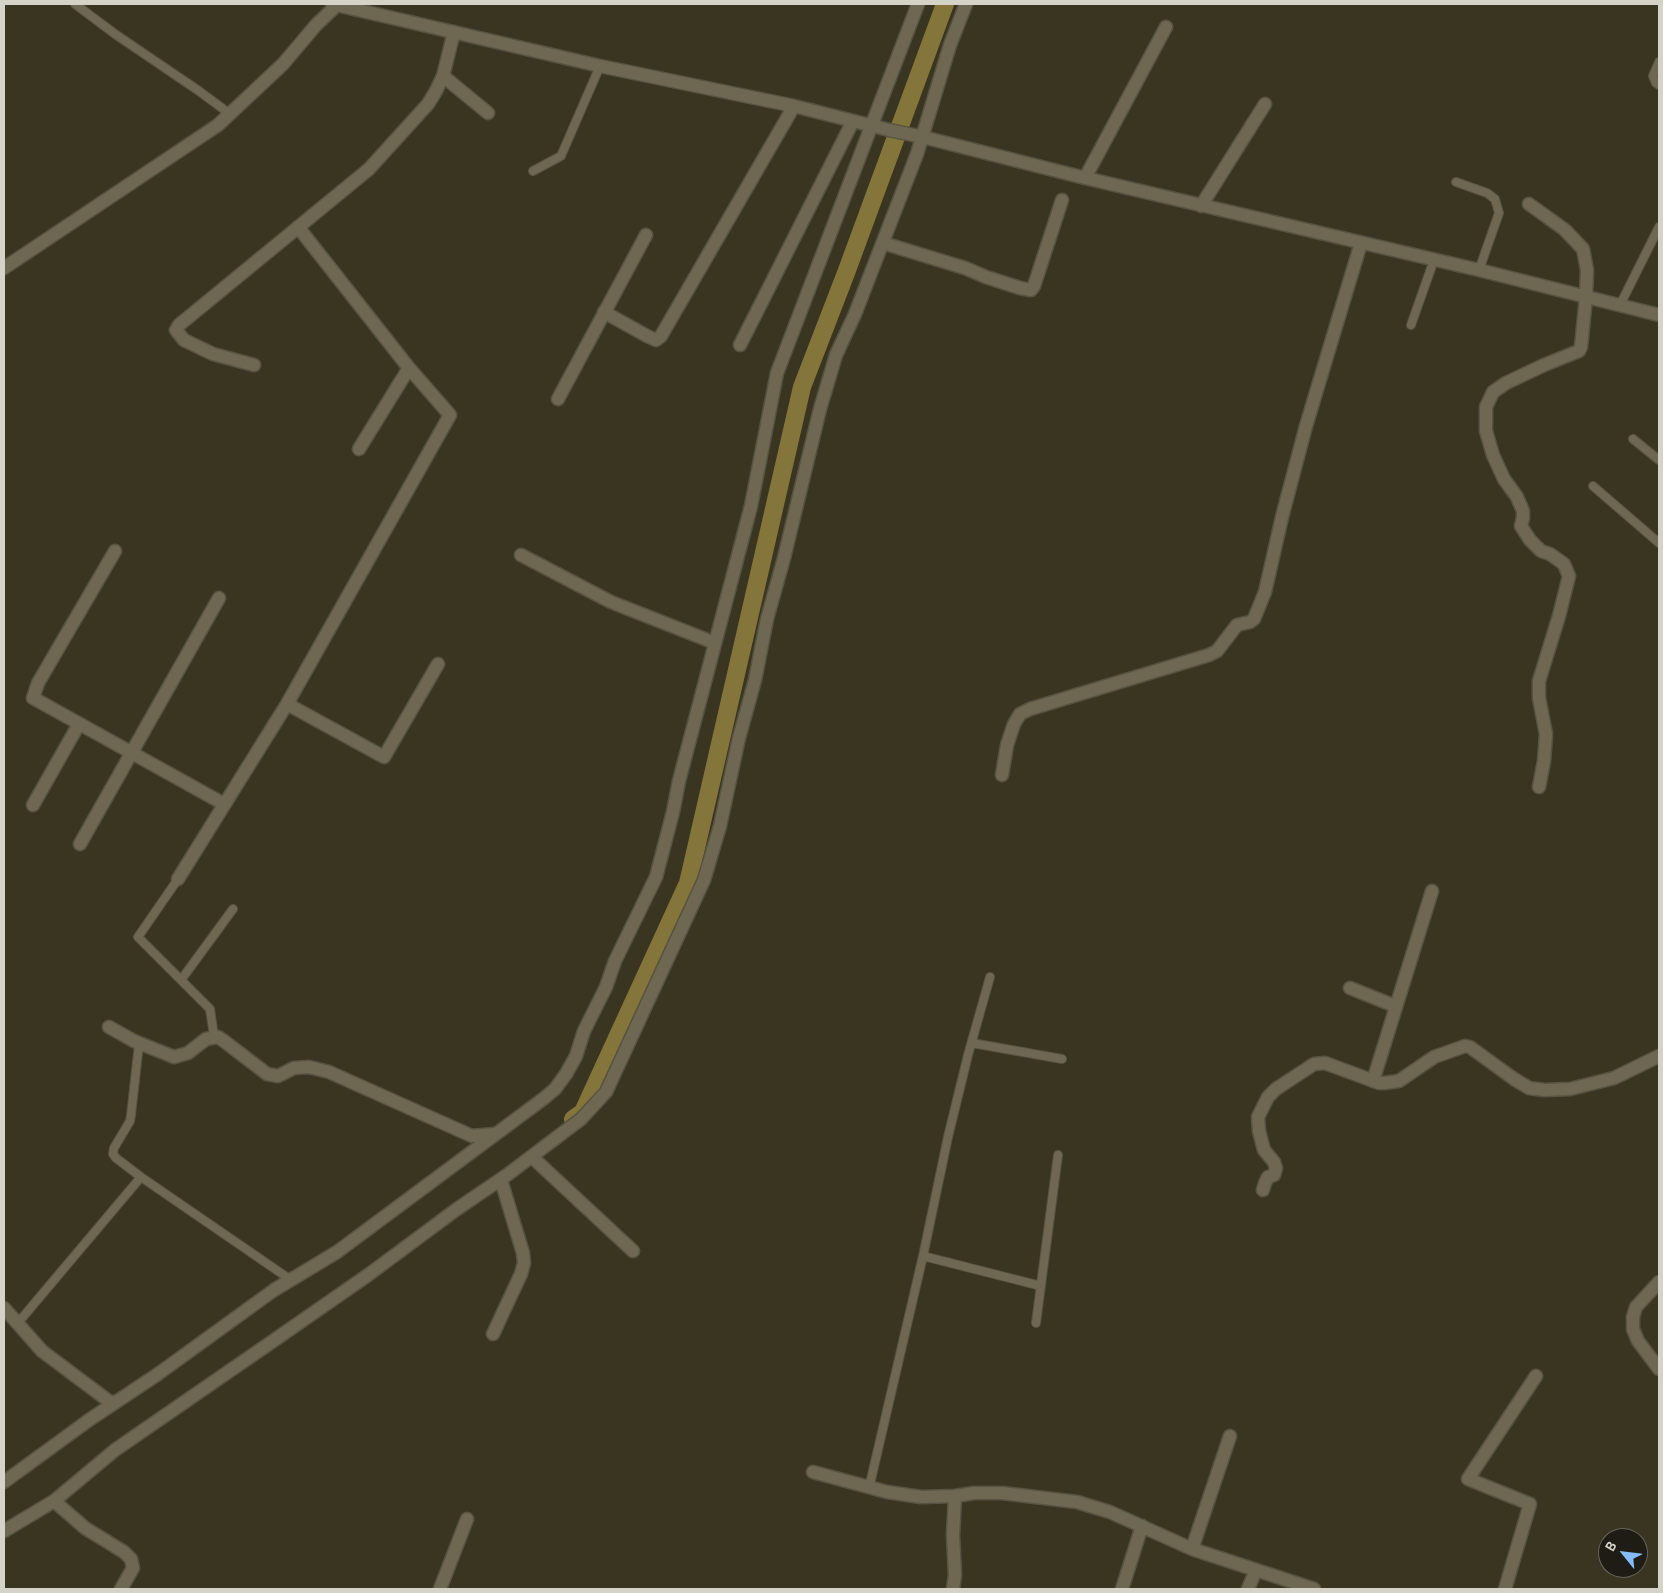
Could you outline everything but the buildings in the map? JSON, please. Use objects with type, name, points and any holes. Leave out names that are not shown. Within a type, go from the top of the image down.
[{"type":"street","points":[[4,1482],[274,1290],[337,1252],[549,1094],[566,1074],[576,1056],[584,1031],[606,987],[615,961],[656,877],[671,822],[679,781],[751,506],[777,373],[918,4]]},
{"type":"street","points":[[4,1531],[54,1501],[115,1450],[274,1341],[457,1208],[501,1180],[581,1119],[606,1092],[704,880],[720,826],[739,738],[755,680],[767,619],[784,558],[799,491],[836,355],[855,314],[883,243],[950,45],[966,4]]},
{"type":"street","points":[[4,268],[218,125],[283,64],[334,5],[600,66],[794,106],[1200,206],[1479,270],[1659,315]]},
{"type":"street","points":[[1085,178],[1166,27]]},
{"type":"street","points":[[254,365],[213,354],[184,340],[176,330],[179,325],[298,226],[370,169],[428,104],[443,76],[454,32]]},
{"type":"street","points":[[443,76],[488,113]]},
{"type":"street","points":[[1200,206],[1265,104]]},
{"type":"street","points":[[604,312],[656,340],[661,336],[794,106]]},
{"type":"street","points":[[740,345],[853,121]]},
{"type":"street","points":[[883,243],[965,268],[1011,286],[1031,290],[1034,286],[1062,200]]},
{"type":"street","points":[[1529,204],[1565,230],[1583,249],[1588,270],[1581,347],[1579,351],[1506,383],[1493,392],[1486,407],[1486,430],[1493,455],[1504,479],[1524,510],[1521,526],[1530,540],[1542,551],[1564,564],[1569,576],[1539,681],[1539,698],[1546,734],[1540,786]]},
{"type":"street","points":[[178,879],[287,704],[450,415],[408,368],[298,226]]},
{"type":"street","points":[[558,399],[646,235]]},
{"type":"street","points":[[1002,775],[1006,745],[1020,714],[1030,709],[1209,656],[1217,651],[1237,625],[1254,619],[1265,592],[1306,426],[1361,243]]},
{"type":"street","points":[[358,449],[408,368]]},
{"type":"street","points":[[115,551],[38,683],[33,698],[224,804]]},
{"type":"street","points":[[521,555],[611,602],[715,643]]},
{"type":"street","points":[[80,844],[219,598]]},
{"type":"street","points":[[287,704],[384,757],[438,664]]},
{"type":"street","points":[[33,805],[79,724]]},
{"type":"street","points":[[1373,1081],[1432,891]]},
{"type":"street","points":[[1350,988],[1395,1006]]},
{"type":"street","points":[[109,1027],[139,1044],[174,1057],[188,1053],[206,1039],[214,1036],[224,1041],[267,1074],[278,1076],[294,1068],[310,1067],[329,1072],[472,1136],[494,1134]]},
{"type":"street","points":[[1263,1190],[1268,1177],[1274,1175],[1276,1168],[1274,1162],[1264,1150],[1259,1131],[1258,1117],[1272,1093],[1314,1064],[1325,1063],[1373,1081],[1384,1083],[1399,1081],[1434,1057],[1461,1046],[1470,1047],[1529,1088],[1544,1090],[1570,1089],[1614,1078],[1659,1056]]},
{"type":"street","points":[[532,1157],[633,1251]]},
{"type":"street","points":[[493,1334],[521,1274],[524,1263],[501,1180]]},
{"type":"street","points":[[1659,1282],[1636,1307],[1633,1316],[1633,1328],[1638,1341],[1659,1369]]},
{"type":"street","points":[[4,1308],[42,1350],[110,1402],[116,1402]]},
{"type":"street","points":[[1505,1589],[1530,1504],[1468,1479],[1536,1376]]},
{"type":"street","points":[[1192,1549],[1230,1436]]},
{"type":"street","points":[[813,1472],[868,1488],[922,1497],[1002,1493],[1077,1502],[1110,1512],[1192,1549],[1314,1589]]},
{"type":"street","points":[[953,1589],[955,1575],[953,1534],[955,1496]]},
{"type":"street","points":[[54,1501],[85,1528],[124,1552],[131,1559],[133,1568],[121,1589]]},
{"type":"street","points":[[440,1589],[467,1519]]},
{"type":"street","points":[[1122,1589],[1142,1526]]},
{"type":"street","points":[[1248,1589],[1256,1570]]},
{"type":"lane","points":[[75,4],[230,114]]},
{"type":"lane","points":[[366,13],[376,4]]},
{"type":"lane","points":[[1659,62],[1653,76],[1659,85]]},
{"type":"lane","points":[[533,171],[561,156],[600,66]]},
{"type":"lane","points":[[1456,182],[1487,192],[1495,200],[1499,212],[1479,270]]},
{"type":"lane","points":[[1620,306],[1659,227]]},
{"type":"lane","points":[[1411,326],[1434,260]]},
{"type":"lane","points":[[1633,439],[1659,460]]},
{"type":"lane","points":[[1593,486],[1659,543]]},
{"type":"lane","points":[[178,879],[138,937],[210,1009],[214,1036]]},
{"type":"lane","points":[[181,980],[233,909]]},
{"type":"lane","points":[[868,1488],[924,1256],[948,1137],[990,977]]},
{"type":"lane","points":[[972,1043],[1062,1059]]},
{"type":"lane","points":[[139,1044],[130,1121],[113,1154],[141,1177],[291,1280]]},
{"type":"lane","points":[[1036,1323],[1058,1155]]},
{"type":"lane","points":[[17,1324],[141,1177]]},
{"type":"lane","points":[[924,1256],[1041,1286]]},
{"type":"waterway","points":[[573,1119],[583,1112],[688,883],[802,387],[945,4]]}]
